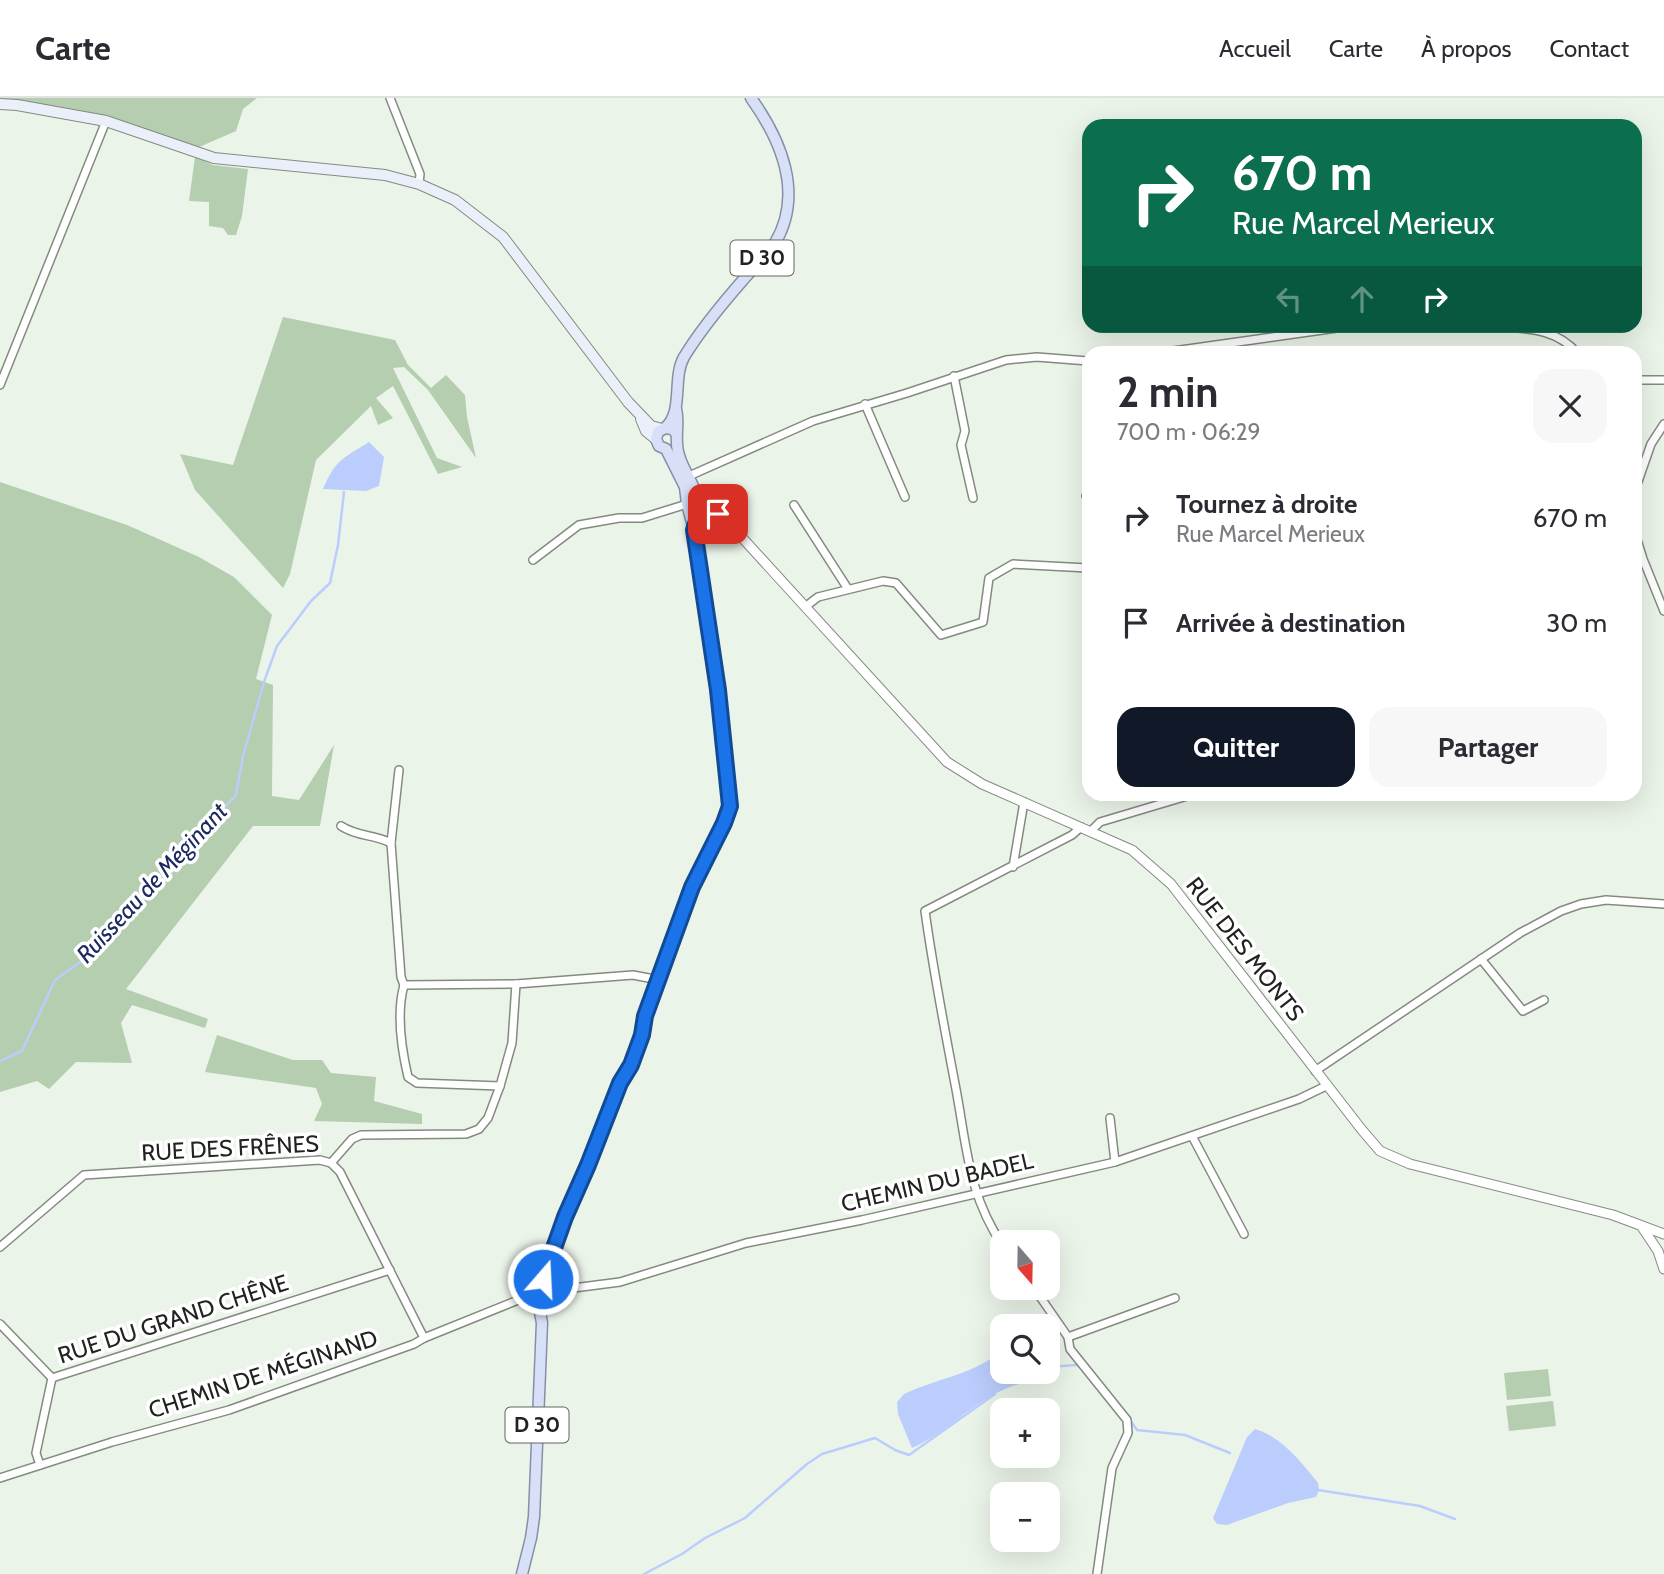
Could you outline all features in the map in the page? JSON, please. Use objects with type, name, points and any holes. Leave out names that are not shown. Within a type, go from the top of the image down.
[{"type":"main road","name":"D 30","points":[[661,432],[669,424],[675,406],[677,377],[682,360],[715,313],[774,244],[784,222],[788,201],[787,173],[774,133],[751,98]]},
{"type":"main road","points":[[0,104],[106,121],[214,158],[384,175],[419,184],[455,200],[503,237],[641,418],[646,431],[661,432],[673,429],[676,438],[673,447],[666,449],[659,446],[661,432]]},
{"type":"main road","name":"D 30","points":[[545,1287],[565,1217],[620,1083],[631,1065],[642,1035],[645,1016],[692,887],[730,806],[718,690],[694,530],[695,503],[676,438],[679,420],[675,406]]},
{"type":"main road","name":"D 30","points":[[666,449],[695,503]]},
{"type":"main road","points":[[535,1297],[536,1286],[545,1287]]},
{"type":"main road","name":"D 30","points":[[522,1574],[534,1517],[542,1323],[535,1297]]},
{"type":"main road","name":"D 30","points":[[529,1549],[530,1574]]},
{"type":"street","points":[[390,98],[420,174],[419,184]]},
{"type":"street","points":[[0,385],[106,121]]},
{"type":"street","points":[[1209,346],[1301,333]]},
{"type":"street","points":[[1548,333],[1558,335],[1570,346]]},
{"type":"street","points":[[689,476],[813,421],[1006,360],[1037,357],[1082,361]]},
{"type":"street","points":[[954,376],[965,431],[961,445],[973,498]]},
{"type":"street","points":[[1642,380],[1664,380]]},
{"type":"street","points":[[866,404],[905,497]]},
{"type":"street","points":[[1642,470],[1651,444],[1664,424]]},
{"type":"street","points":[[533,560],[579,525],[619,518],[654,516],[695,503]]},
{"type":"street","name":"RUE DES MONTS","points":[[695,503],[718,514],[947,762],[982,784],[1132,850],[1171,884],[1326,1086],[1380,1151],[1410,1164],[1613,1215],[1664,1234]]},
{"type":"street","points":[[794,505],[848,589]]},
{"type":"street","points":[[1642,557],[1664,611]]},
{"type":"street","points":[[805,607],[818,597],[848,589],[883,581],[896,583],[941,635],[983,622],[989,578],[1000,570],[1013,564],[1082,568]]},
{"type":"street","points":[[399,770],[391,843],[404,985],[400,1014],[408,1077],[417,1083],[500,1086]]},
{"type":"street","points":[[1091,831],[1100,822],[1170,801]]},
{"type":"street","points":[[1013,867],[1024,802]]},
{"type":"street","points":[[341,826],[354,834],[379,837],[391,843]]},
{"type":"street","points":[[992,1230],[976,1193],[933,973],[925,911],[1013,867],[1072,835],[1081,827]]},
{"type":"street","points":[[1315,1070],[1520,933],[1561,911],[1606,900],[1664,904]]},
{"type":"street","points":[[1481,959],[1524,1011],[1544,1000]]},
{"type":"street","points":[[404,985],[516,984],[633,975],[659,980]]},
{"type":"street","points":[[331,1163],[352,1139],[361,1135],[466,1134],[479,1129],[488,1118],[512,1043],[516,984]]},
{"type":"street","name":"CHEMIN DU BADEL","points":[[545,1287],[620,1282],[746,1243],[862,1220],[1115,1162],[1300,1099],[1326,1086]]},
{"type":"street","points":[[1110,1118],[1115,1162]]},
{"type":"street","points":[[1192,1136],[1244,1234]]},
{"type":"street","name":"RUE DES FRÊNES","points":[[0,1247],[85,1175],[320,1160],[331,1163],[340,1172],[424,1338]]},
{"type":"street","points":[[1642,1226],[1659,1254],[1664,1269]]},
{"type":"street","points":[[1659,1254],[1664,1244]]},
{"type":"street","name":"RUE DU GRAND CHÊNE","points":[[40,1465],[36,1452],[52,1378],[390,1270]]},
{"type":"street","name":"CHEMIN DE MÉGINAND","points":[[0,1478],[112,1442],[229,1410],[414,1344],[535,1297]]},
{"type":"street","points":[[1068,1337],[1175,1298]]},
{"type":"street","points":[[1042,1300],[1068,1337],[1070,1349],[1127,1420],[1128,1433],[1112,1468],[1097,1574]]},
{"type":"street","points":[[0,1324],[52,1378]]},
{"type":"green space","points":[[0,98],[257,98],[243,109],[236,131],[197,148],[138,128],[62,108]]},
{"type":"green space","points":[[195,157],[213,165],[248,169],[242,216],[236,235],[228,235],[223,228],[209,226],[209,202],[189,201]]},
{"type":"green space","points":[[283,317],[395,340],[408,365],[431,388],[446,375],[465,395],[476,458],[428,390],[404,367],[393,368],[437,458],[462,467],[438,474],[393,386],[376,398],[393,418],[378,425],[371,406],[316,460],[290,574],[283,588],[195,490],[180,454],[233,465]]},
{"type":"green space","points":[[0,482],[127,525],[199,557],[234,577],[272,615],[256,679],[273,685],[272,796],[299,800],[334,745],[320,826],[253,826],[126,989],[208,1019],[205,1028],[132,1005],[121,1023],[132,1063],[76,1062],[49,1089],[37,1081],[0,1092]]},
{"type":"green space","points":[[217,1035],[293,1060],[322,1060],[331,1073],[376,1077],[374,1101],[422,1114],[422,1124],[314,1121],[322,1104],[316,1088],[205,1072]]},
{"type":"green space","points":[[1548,1369],[1551,1396],[1507,1400],[1504,1373]]},
{"type":"green space","points":[[1553,1401],[1556,1426],[1509,1431],[1506,1406]]},
{"type":"water","points":[[369,442],[384,457],[379,486],[366,491],[323,489],[332,471],[341,461]]},
{"type":"water","points":[[990,1359],[990,1384],[1020,1384],[979,1403],[940,1432],[912,1448],[898,1414],[897,1402],[904,1394]]},
{"type":"water","points":[[1255,1429],[1274,1438],[1290,1451],[1318,1483],[1319,1490],[1316,1497],[1288,1503],[1227,1525],[1217,1524],[1213,1518],[1247,1437]]},
{"type":"waterway","name":"Ruisseau de Méginant","points":[[0,1061],[22,1051],[55,980],[83,960],[236,795],[243,756],[277,646],[311,601],[330,583],[338,545],[344,492]]},
{"type":"waterway","points":[[1087,1364],[1094,1373]]},
{"type":"waterway","points":[[1060,1366],[1077,1365]]},
{"type":"waterway","points":[[644,1574],[745,1518],[822,1454],[875,1438],[909,1455],[995,1394]]},
{"type":"waterway","points":[[1130,1420],[1137,1430],[1185,1435],[1230,1453]]},
{"type":"waterway","points":[[1318,1490],[1420,1506],[1455,1519]]},
{"type":"route","points":[[543,1279],[565,1217],[620,1083],[631,1065],[642,1035],[645,1016],[692,887],[730,806],[718,690],[694,530],[701,509],[718,514]]}]
